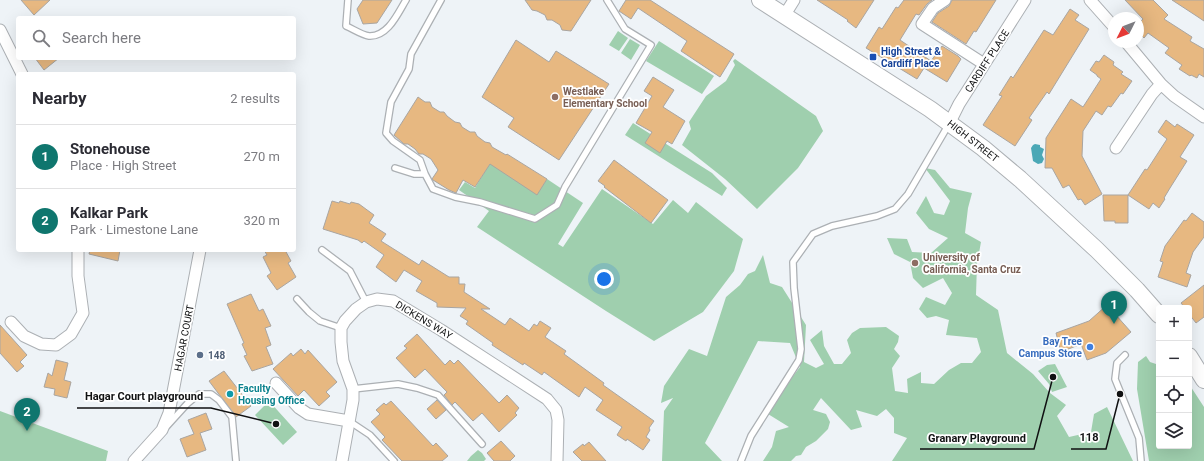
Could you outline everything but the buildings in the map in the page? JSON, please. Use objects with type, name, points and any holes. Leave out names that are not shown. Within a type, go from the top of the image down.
[{"type":"main road","name":"HIGH STREET","points":[[760,0],[950,122],[1015,175],[1091,245],[1137,290],[1156,312]]},
{"type":"main road","points":[[1192,361],[1204,380]]},
{"type":"street","points":[[784,16],[794,0]]},
{"type":"street","points":[[946,0],[933,8],[922,24],[984,64]]},
{"type":"street","name":"CARDIFF PLACE","points":[[950,122],[959,104],[1025,0]]},
{"type":"street","points":[[1090,0],[1108,20]]},
{"type":"street","points":[[0,30],[21,72]]},
{"type":"street","points":[[1131,48],[1161,84],[1174,96],[1204,117]]},
{"type":"street","points":[[1116,148],[1152,94],[1161,84]]},
{"type":"street","points":[[11,322],[24,336],[42,344],[56,345],[71,334],[83,313],[78,276],[78,252]]},
{"type":"street","name":"HAGAR COURT","points":[[134,461],[162,430],[169,413],[200,252]]},
{"type":"street","name":"DICKENS WAY","points":[[366,302],[377,299],[392,301],[441,330],[547,399],[556,410],[558,420],[557,461]]},
{"type":"street","points":[[342,461],[353,400],[353,389],[343,361],[341,328],[356,309],[366,302]]},
{"type":"street","points":[[276,383],[299,408],[308,414],[349,421]]},
{"type":"lane","points":[[348,0],[346,26],[368,36],[377,35],[385,31],[391,25],[406,0]]},
{"type":"lane","points":[[441,0],[411,54],[409,69],[391,102],[386,133],[393,141],[420,160],[425,174],[433,188],[454,197],[480,202],[535,219],[557,205],[565,187],[651,45],[625,29],[607,0]]},
{"type":"lane","points":[[741,461],[751,436],[799,360],[801,349],[793,262],[813,234],[832,226],[877,216],[895,209],[908,194],[950,122]]},
{"type":"lane","points":[[395,168],[414,174],[425,174]]},
{"type":"lane","points":[[322,250],[350,271],[366,302]]},
{"type":"lane","points":[[297,299],[320,321],[341,328]]},
{"type":"lane","points":[[1125,355],[1118,363],[1115,379],[1139,438],[1141,461]]},
{"type":"lane","points":[[353,389],[398,384],[438,395],[482,444]]},
{"type":"lane","points":[[162,430],[178,416],[187,404],[199,394],[211,394],[219,400],[232,416],[236,461]]},
{"type":"lane","points":[[349,421],[370,435],[394,461]]},
{"type":"green space","points":[[618,31],[628,38],[619,51],[609,45]]},
{"type":"green space","points":[[630,39],[640,45],[631,60],[621,53]]},
{"type":"green space","points":[[659,41],[714,76],[702,94],[646,61]]},
{"type":"green space","points":[[735,59],[816,116],[823,131],[798,168],[757,209],[725,179],[682,145],[691,129],[689,122],[706,96],[726,81],[735,65],[733,61]]},
{"type":"green space","points":[[633,123],[712,173],[727,188],[722,196],[625,135]]},
{"type":"green space","points":[[490,163],[537,194],[547,179],[583,203],[558,244],[563,247],[602,189],[653,224],[673,200],[688,213],[696,202],[743,239],[734,271],[703,312],[654,341],[477,227],[489,211],[459,190],[465,182],[475,188]]},
{"type":"green space","points":[[925,168],[935,170],[950,188],[972,193],[968,208],[965,233],[981,242],[977,264],[976,295],[998,310],[1007,353],[1033,374],[1050,393],[1066,405],[1057,416],[1069,437],[1091,432],[1094,414],[1107,407],[1133,461],[892,461],[907,438],[894,433],[894,418],[886,409],[877,416],[856,410],[862,427],[851,430],[821,398],[813,410],[826,414],[830,422],[828,429],[816,441],[806,447],[801,455],[796,456],[791,461],[763,461],[772,447],[776,431],[789,427],[768,414],[800,367],[790,343],[758,341],[705,443],[722,461],[662,461],[664,411],[673,398],[661,403],[664,386],[689,349],[707,356],[726,297],[740,285],[748,274],[755,271],[763,255],[770,283],[782,287],[806,325],[804,362],[816,368],[824,364],[810,340],[822,330],[824,346],[834,364],[842,364],[851,353],[847,340],[852,333],[860,328],[886,327],[899,336],[898,342],[894,349],[900,356],[892,368],[895,391],[908,393],[907,379],[921,372],[921,383],[934,384],[949,370],[961,363],[972,363],[981,352],[977,338],[946,335],[949,320],[936,316],[927,318],[919,309],[926,297],[945,305],[952,293],[943,278],[923,288],[913,278],[910,262],[894,254],[887,238],[907,239],[912,252],[931,253],[948,238],[929,229],[916,213],[926,196],[934,213],[944,215],[950,201]]},
{"type":"green space","points":[[1146,356],[1150,362],[1156,364],[1156,449],[1192,449],[1192,389],[1204,407],[1204,461],[1149,461],[1137,389],[1138,362]]},
{"type":"green space","points":[[1055,364],[1067,387],[1052,392],[1049,384],[1038,371],[1047,365]]},
{"type":"green space","points":[[269,401],[297,432],[283,445],[255,415]]},
{"type":"green space","points":[[0,411],[108,451],[106,461],[0,461]]},
{"type":"green space","points":[[478,450],[486,459],[484,461],[467,461],[471,456]]},
{"type":"water","points":[[1035,144],[1040,145],[1040,147],[1044,149],[1042,155],[1044,159],[1042,163],[1038,164],[1033,161],[1031,148]]},
{"type":"place","name":"High Street & Cardiff Place","points":[[873,57]]},
{"type":"place","name":"Westlake Elementary School","points":[[555,97]]},
{"type":"place","name":"University of California, Santa Cruz","points":[[915,263]]},
{"type":"place","name":"Stonehouse","points":[[1114,324]]},
{"type":"place","name":"Bay Tree Campus Store","points":[[1090,347]]},
{"type":"place","name":"148","points":[[200,355]]},
{"type":"place","name":"Granary Playground","points":[[1053,377]]},
{"type":"place","name":"Faculty Housing Office","points":[[230,394]]},
{"type":"place","name":"118","points":[[1120,394]]},
{"type":"place","name":"Hagar Court playground","points":[[276,424]]},
{"type":"place","name":"Kalkar Park","points":[[27,431]]}]
